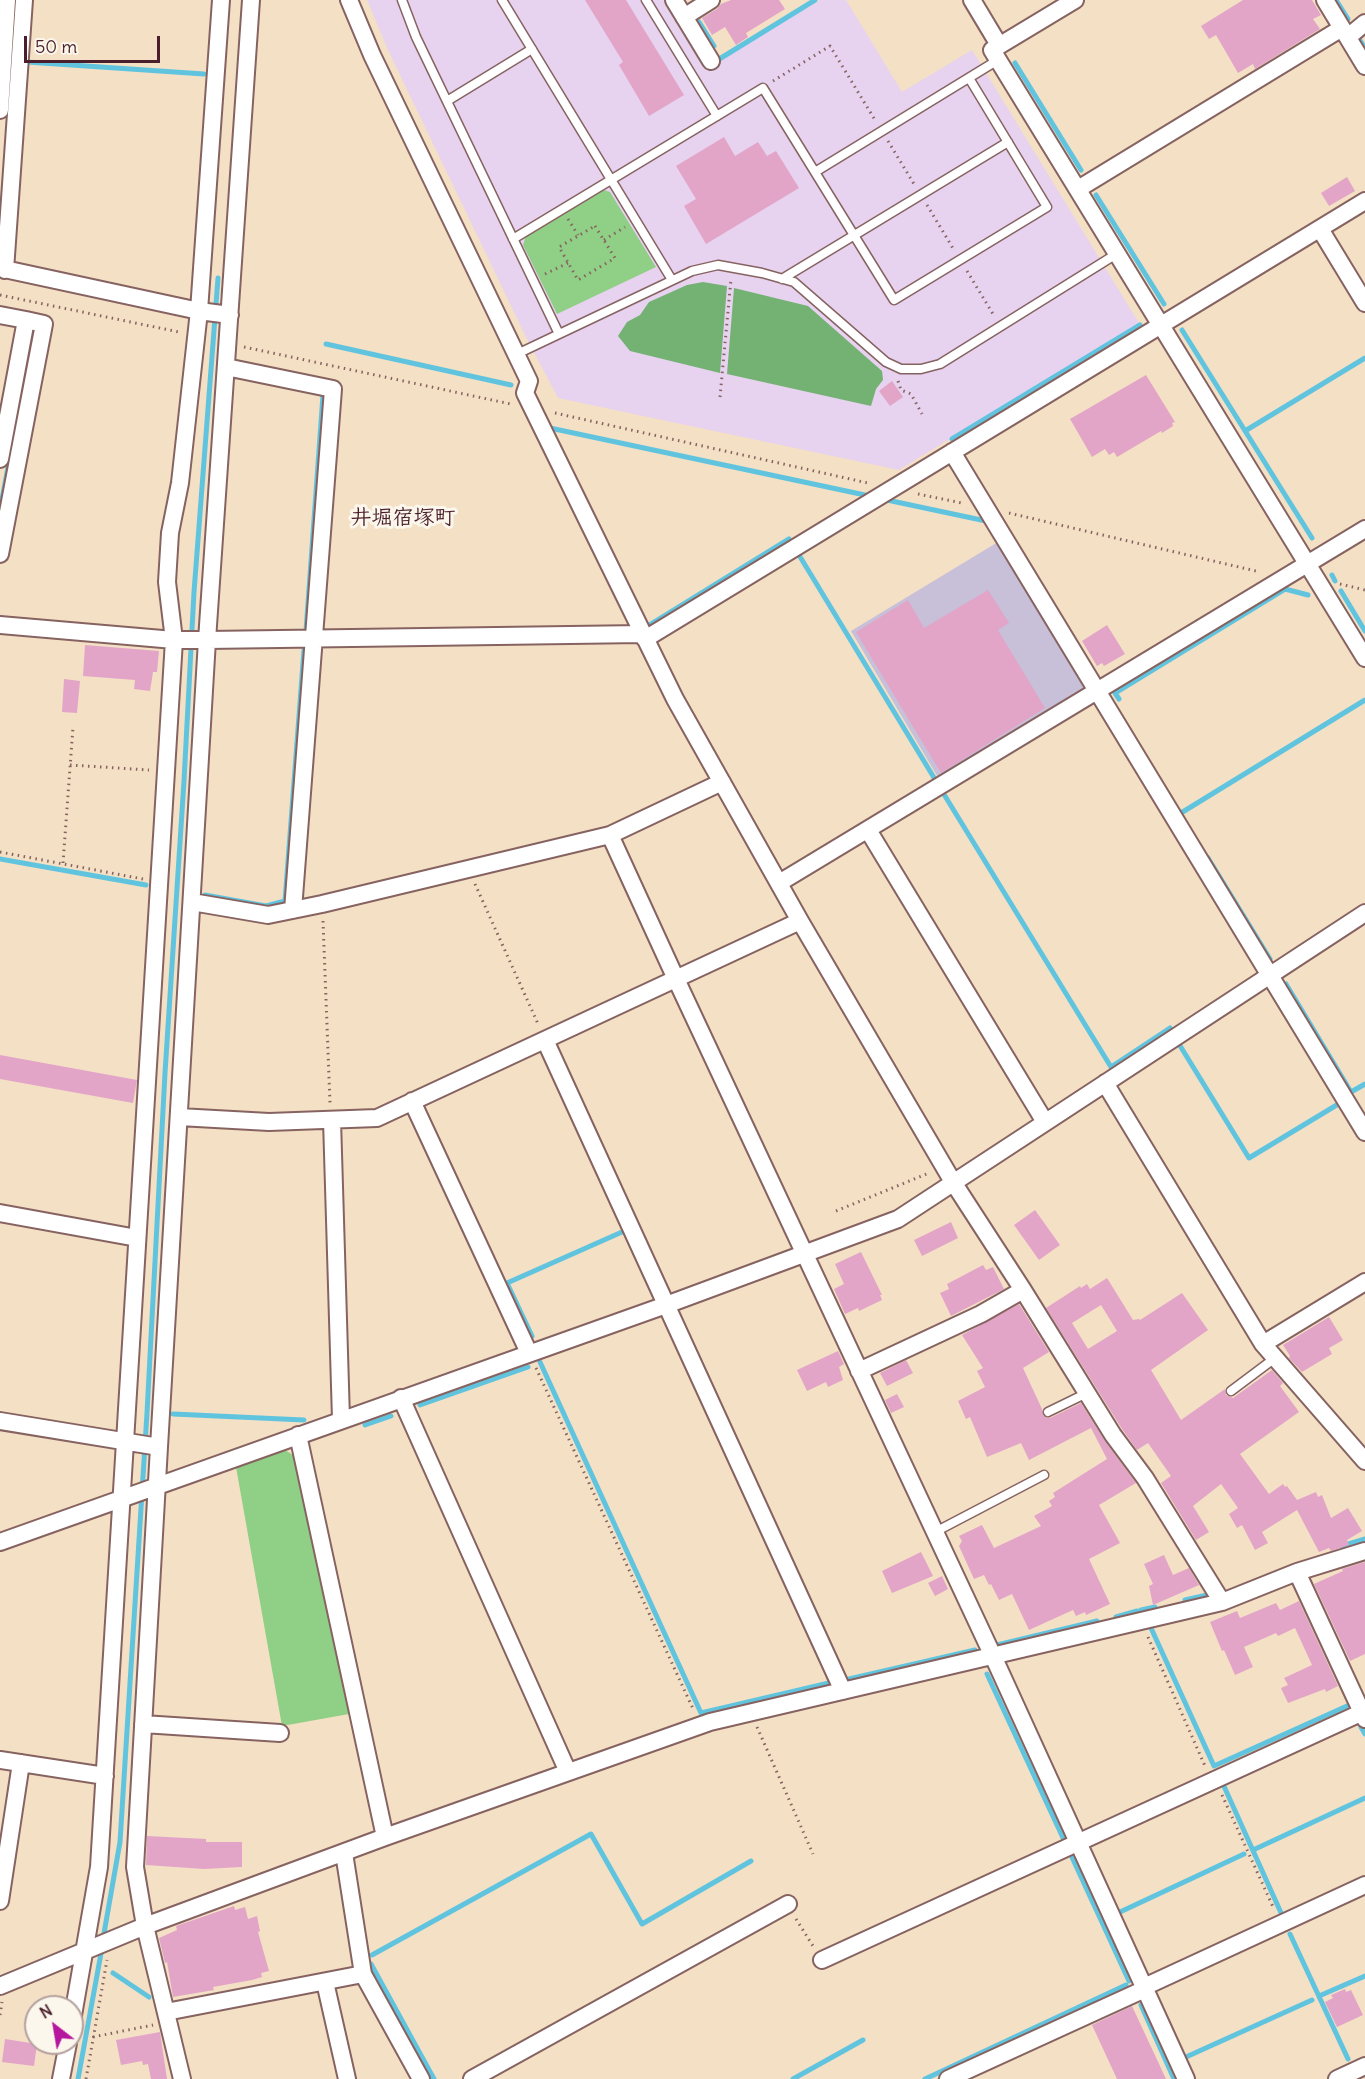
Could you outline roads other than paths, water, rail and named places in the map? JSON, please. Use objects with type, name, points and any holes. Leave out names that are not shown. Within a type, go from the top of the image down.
[{"type":"street","points":[[0,110],[7,0]]},
{"type":"street","points":[[24,0],[3,269],[214,313]]},
{"type":"street","points":[[182,2079],[145,1926],[135,1867],[156,1447],[192,902],[204,640],[228,344],[214,313],[220,0]]},
{"type":"street","points":[[81,1995],[97,1946],[105,1776],[127,1496],[137,1238],[165,771],[178,640],[167,582],[170,533],[180,483],[196,336],[214,313],[251,0]]},
{"type":"street","points":[[349,0],[372,55],[517,354],[529,381],[525,393],[675,699],[800,921],[952,1182],[1023,1290],[1113,1436],[1145,1478],[1222,1602]]},
{"type":"street","points":[[674,0],[711,61]]},
{"type":"street","points":[[684,17],[711,0]]},
{"type":"street","points":[[972,0],[999,53],[1078,189],[1365,658]]},
{"type":"street","points":[[999,53],[1075,0]]},
{"type":"street","points":[[1326,0],[1365,66]]},
{"type":"street","points":[[1078,189],[1365,23]]},
{"type":"street","points":[[0,625],[178,640],[644,637],[1365,201]]},
{"type":"street","points":[[1320,228],[1365,303]]},
{"type":"street","points":[[0,315],[44,324],[0,554]]},
{"type":"street","points":[[0,459],[26,320]]},
{"type":"street","points":[[226,368],[333,388],[294,910]]},
{"type":"street","points":[[952,452],[1365,1132]]},
{"type":"street","points":[[779,883],[1365,529]]},
{"type":"street","points":[[192,902],[267,915],[322,904],[610,835],[722,782]]},
{"type":"street","points":[[868,830],[1045,1122]]},
{"type":"street","points":[[610,835],[993,1656],[1186,2079]]},
{"type":"street","points":[[0,1542],[666,1305],[898,1219],[1365,914]]},
{"type":"street","points":[[179,1118],[269,1122],[377,1118],[800,921]]},
{"type":"street","points":[[545,1040],[843,1691]]},
{"type":"street","points":[[1105,1083],[1263,1344],[1365,1460]]},
{"type":"street","points":[[412,1101],[529,1353]]},
{"type":"street","points":[[331,1120],[341,1419]]},
{"type":"street","points":[[0,1213],[137,1238]]},
{"type":"street","points":[[1263,1344],[1365,1282]]},
{"type":"street","points":[[859,1371],[981,1314],[1023,1290]]},
{"type":"street","points":[[401,1398],[568,1772]]},
{"type":"street","points":[[0,1422],[156,1447]]},
{"type":"street","points":[[298,1435],[384,1838]]},
{"type":"street","points":[[0,1986],[145,1926],[701,1725],[1222,1602],[1297,1572],[1365,1551]]},
{"type":"street","points":[[822,1960],[1214,1780],[1364,1714],[1297,1572]]},
{"type":"street","points":[[143,1724],[280,1733]]},
{"type":"street","points":[[0,1760],[105,1776]]},
{"type":"street","points":[[0,1901],[21,1763]]},
{"type":"street","points":[[344,1853],[363,1974],[421,2079]]},
{"type":"street","points":[[948,2079],[1365,1885]]},
{"type":"street","points":[[472,2079],[788,1904]]},
{"type":"street","points":[[167,2017],[363,1974]]},
{"type":"street","points":[[325,1982],[347,2079]]},
{"type":"street","points":[[62,2079],[66,2055]]},
{"type":"street","points":[[1337,2079],[1365,2066]]},
{"type":"lane","points":[[402,0],[416,37],[559,334]]},
{"type":"lane","points":[[502,0],[672,280]]},
{"type":"lane","points":[[646,0],[717,116]]},
{"type":"lane","points":[[447,101],[532,49]]},
{"type":"lane","points":[[815,172],[969,78],[999,53]]},
{"type":"lane","points":[[513,238],[763,88],[894,300],[1047,207],[969,78]]},
{"type":"lane","points":[[782,279],[1008,142]]},
{"type":"lane","points":[[517,354],[692,271],[718,265],[794,282],[886,362],[898,367],[921,369],[940,364],[1118,253]]},
{"type":"lane","points":[[1231,1391],[1275,1358]]},
{"type":"lane","points":[[1048,1412],[1087,1393]]},
{"type":"lane","points":[[935,1532],[1044,1475]]},
{"type":"waterway","points":[[721,58],[815,0]]},
{"type":"waterway","points":[[1336,0],[1348,19]]},
{"type":"waterway","points":[[699,22],[714,46]]},
{"type":"waterway","points":[[1357,36],[1365,48]]},
{"type":"waterway","points":[[27,62],[204,74]]},
{"type":"waterway","points":[[1015,63],[1081,170]]},
{"type":"waterway","points":[[1096,195],[1164,304]]},
{"type":"waterway","points":[[103,1939],[120,1842],[194,592],[218,278]]},
{"type":"waterway","points":[[952,439],[1140,325]]},
{"type":"waterway","points":[[0,510],[34,328]]},
{"type":"waterway","points":[[1182,330],[1312,538]]},
{"type":"waterway","points":[[326,344],[511,385]]},
{"type":"waterway","points":[[1245,431],[1365,358]]},
{"type":"waterway","points":[[306,631],[323,395]]},
{"type":"waterway","points":[[550,428],[865,495]]},
{"type":"waterway","points":[[887,500],[986,521]]},
{"type":"waterway","points":[[643,622],[648,626],[789,539]]},
{"type":"waterway","points":[[799,555],[936,781]]},
{"type":"waterway","points":[[1332,575],[1335,581]]},
{"type":"waterway","points":[[1119,699],[1115,693],[1285,589],[1308,595]]},
{"type":"waterway","points":[[1341,591],[1365,631]]},
{"type":"waterway","points":[[205,895],[266,906],[285,901],[304,650]]},
{"type":"waterway","points":[[1181,813],[1365,700]]},
{"type":"waterway","points":[[945,796],[1111,1067],[1170,1028]]},
{"type":"waterway","points":[[1208,858],[1270,959]]},
{"type":"waterway","points":[[0,859],[146,885]]},
{"type":"waterway","points":[[1286,984],[1351,1092],[1365,1084]]},
{"type":"waterway","points":[[1179,1044],[1249,1158],[1340,1103]]},
{"type":"waterway","points":[[532,1336],[507,1283],[622,1232]]},
{"type":"waterway","points":[[540,1362],[701,1713],[829,1683]]},
{"type":"waterway","points":[[420,1405],[528,1367]]},
{"type":"waterway","points":[[173,1414],[304,1420]]},
{"type":"waterway","points":[[365,1425],[391,1416]]},
{"type":"waterway","points":[[1342,1546],[1365,1539]]},
{"type":"waterway","points":[[1185,1600],[1207,1595]]},
{"type":"waterway","points":[[1141,1610],[1155,1607]]},
{"type":"waterway","points":[[1116,1617],[1137,1611]]},
{"type":"waterway","points":[[997,1645],[1097,1621]]},
{"type":"waterway","points":[[1151,1628],[1214,1766],[1347,1706]]},
{"type":"waterway","points":[[849,1679],[975,1650]]},
{"type":"waterway","points":[[987,1674],[1064,1840]]},
{"type":"waterway","points":[[1361,1727],[1365,1734]]},
{"type":"waterway","points":[[1223,1784],[1282,1915]]},
{"type":"waterway","points":[[1253,1850],[1365,1798]]},
{"type":"waterway","points":[[372,1955],[591,1834],[642,1924],[751,1861]]},
{"type":"waterway","points":[[1120,1912],[1244,1854]]},
{"type":"waterway","points":[[1071,1855],[1129,1981]]},
{"type":"waterway","points":[[1290,1934],[1348,2059]]},
{"type":"waterway","points":[[78,2079],[102,1948]]},
{"type":"waterway","points":[[371,1964],[434,2079]]},
{"type":"waterway","points":[[113,1973],[149,1997]]},
{"type":"waterway","points":[[1319,1996],[1365,1976]]},
{"type":"waterway","points":[[925,2079],[1126,1985]]},
{"type":"waterway","points":[[1186,2057],[1312,2000]]},
{"type":"waterway","points":[[1141,2005],[1174,2079]]},
{"type":"waterway","points":[[793,2079],[863,2040]]},
{"type":"district","name":"井堀宿塚町","points":[[403,518]]}]
